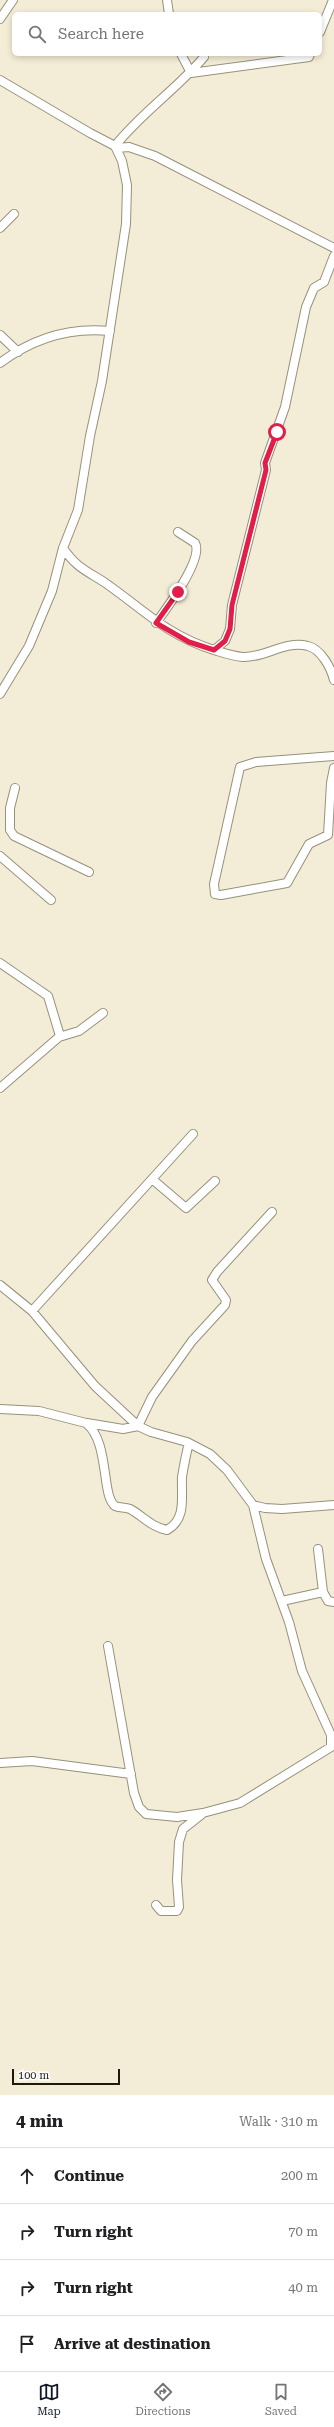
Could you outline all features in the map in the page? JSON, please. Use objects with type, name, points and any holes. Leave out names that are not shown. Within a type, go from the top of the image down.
[{"type":"street","points":[[0,19],[14,0]]},
{"type":"street","points":[[167,0],[169,12]]},
{"type":"street","points":[[322,27],[334,0]]},
{"type":"street","points":[[182,56],[191,73]]},
{"type":"street","points":[[191,73],[309,56]]},
{"type":"street","points":[[116,147],[132,125],[191,73],[204,57]]},
{"type":"street","points":[[0,80],[116,147],[129,147],[155,156],[334,248]]},
{"type":"street","points":[[0,694],[29,646],[52,591],[63,548],[78,510],[110,331],[128,206],[125,172],[116,147]]},
{"type":"street","points":[[0,228],[14,214]]},
{"type":"street","points":[[214,650],[225,641],[230,629],[232,605],[266,470],[265,463],[285,407],[306,307],[314,288],[324,282],[334,256]]},
{"type":"street","points":[[0,363],[44,339],[75,330],[110,331]]},
{"type":"street","points":[[0,335],[18,352]]},
{"type":"street","points":[[156,623],[178,592],[197,551],[195,544],[178,532]]},
{"type":"street","points":[[63,548],[76,565],[104,582],[156,623],[189,642],[227,655],[245,657],[288,646],[308,646],[316,649],[331,671],[334,680]]},
{"type":"street","points":[[334,756],[256,762],[240,767],[214,884],[215,894],[221,895],[287,883],[309,844],[328,835],[331,783],[334,768]]},
{"type":"street","points":[[15,788],[10,808],[10,830],[14,836],[89,872]]},
{"type":"street","points":[[0,856],[20,875],[51,900]]},
{"type":"street","points":[[0,963],[48,996],[60,1036]]},
{"type":"street","points":[[0,1088],[60,1036],[79,1031],[103,1013]]},
{"type":"street","points":[[32,1311],[193,1134]]},
{"type":"street","points":[[152,1179],[186,1208],[215,1182]]},
{"type":"street","points":[[138,1426],[152,1397],[192,1341],[225,1305],[226,1300],[212,1280],[217,1272],[272,1212]]},
{"type":"street","points":[[0,1284],[32,1311],[95,1386],[138,1426],[189,1443],[210,1454],[227,1470],[253,1504],[266,1559],[282,1601],[302,1672],[331,1735],[333,1743],[325,1752],[255,1795],[234,1804],[203,1813],[177,1817],[146,1814],[138,1807],[108,1646]]},
{"type":"street","points":[[0,1409],[39,1411],[86,1423],[123,1429],[138,1426]]},
{"type":"street","points":[[86,1423],[92,1428],[97,1438],[105,1465],[110,1501],[116,1507],[129,1508],[152,1525],[167,1530],[179,1520],[181,1511],[183,1467],[189,1443]]},
{"type":"street","points":[[253,1504],[266,1508],[310,1508],[334,1505]]},
{"type":"street","points":[[257,1518],[266,1508]]},
{"type":"street","points":[[318,1549],[323,1592],[328,1600],[334,1602]]},
{"type":"street","points":[[282,1601],[323,1592]]},
{"type":"street","points":[[0,1763],[32,1761],[131,1774]]},
{"type":"street","points":[[156,1906],[161,1911],[176,1911],[179,1907],[177,1880],[179,1842],[183,1829],[203,1813]]},
{"type":"route","points":[[178,592],[156,623],[179,637],[197,645],[214,650],[223,644],[230,629],[232,605],[266,470],[265,463],[277,432]]}]
